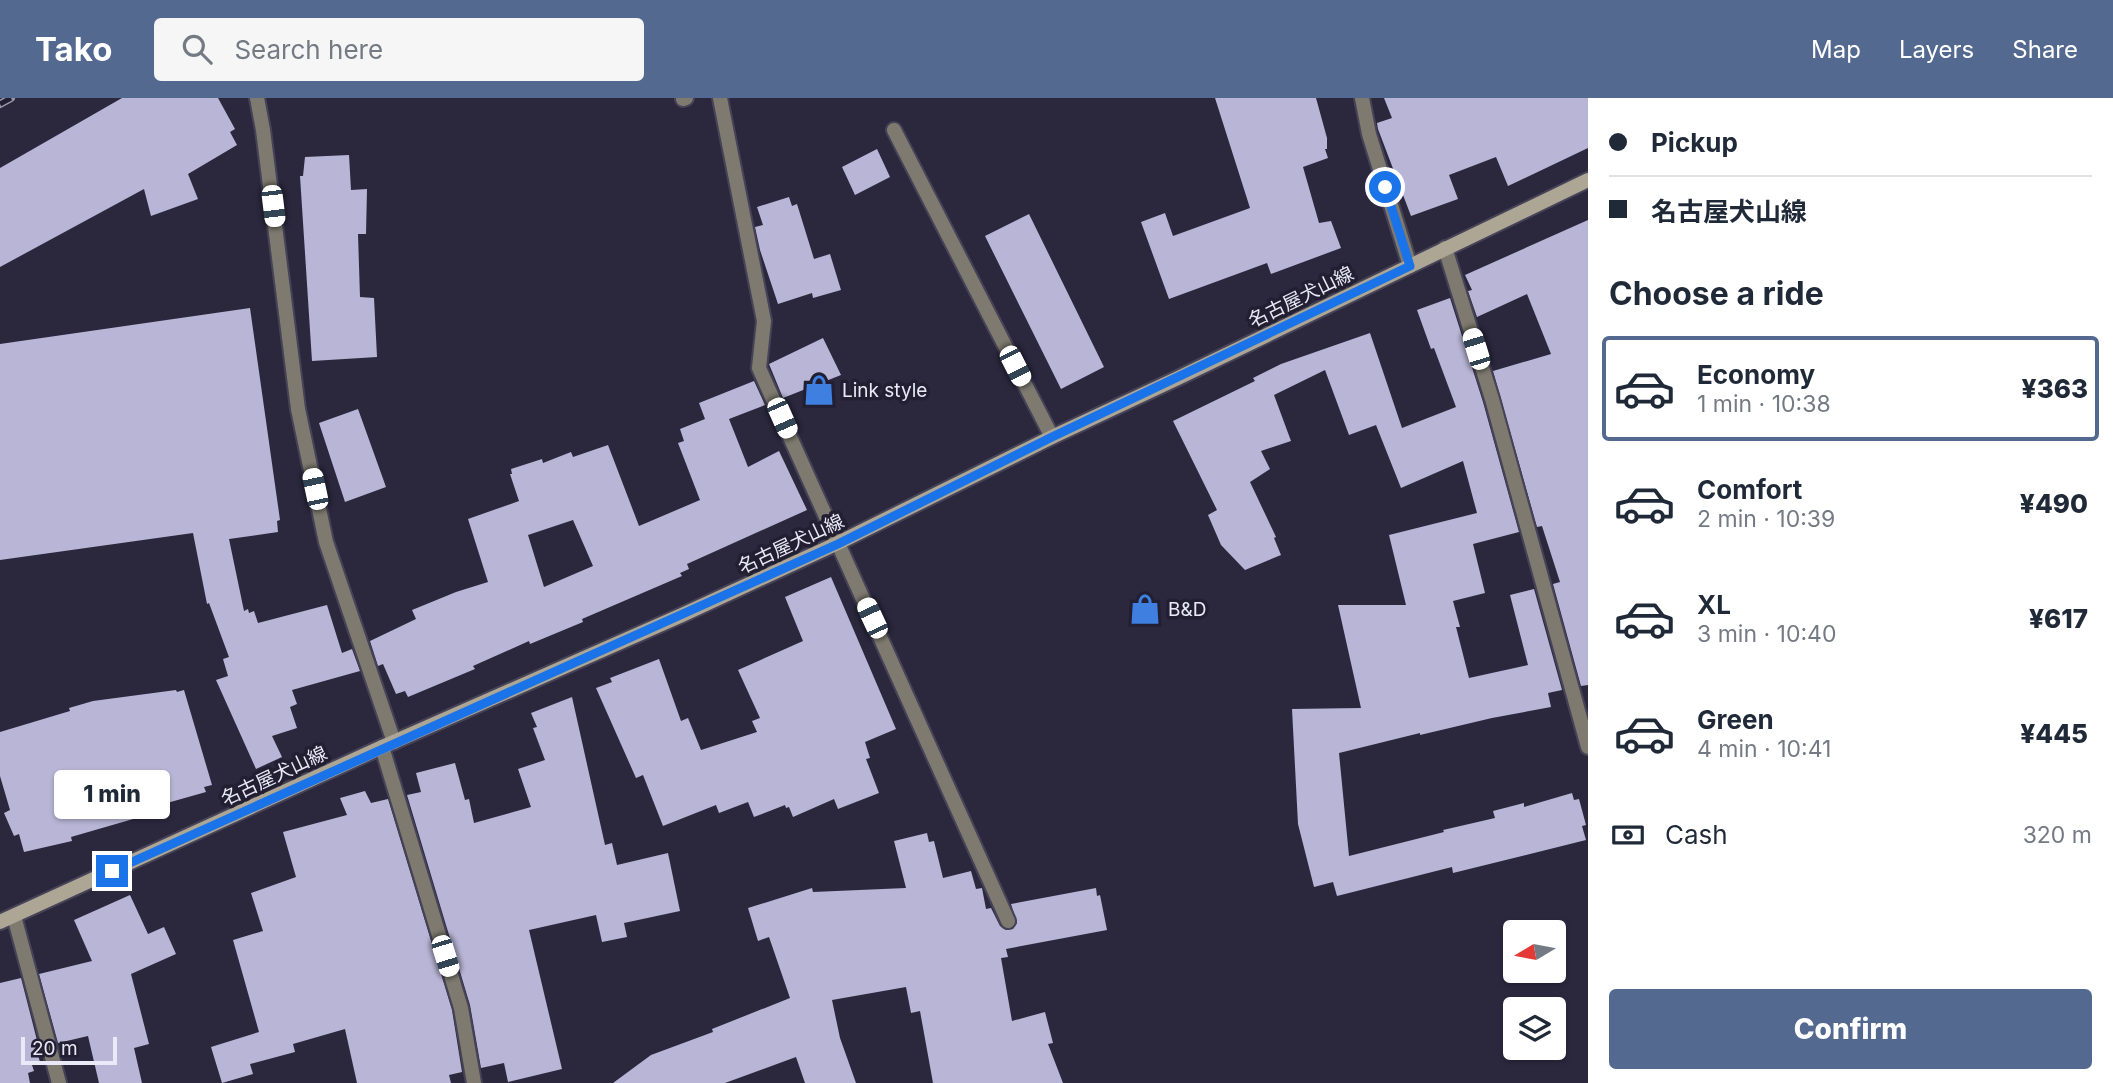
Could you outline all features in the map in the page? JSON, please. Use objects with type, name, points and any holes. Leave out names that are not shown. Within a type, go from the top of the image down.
[{"type":"main road","name":"名古屋犬山線","points":[[7,919],[838,544],[1052,437],[1588,180]]},
{"type":"street","points":[[257,98],[298,410],[326,542],[388,745],[461,1008],[474,1083]]},
{"type":"street","points":[[720,98],[764,321],[760,368],[1008,921]]},
{"type":"street","points":[[1362,98],[1369,134],[1410,266]]},
{"type":"street","points":[[894,130],[1052,437]]},
{"type":"street","points":[[1445,248],[1492,399],[1588,747]]},
{"type":"street","points":[[7,919],[59,1083]]},
{"type":"building","points":[[122,98],[218,98],[235,129],[230,132],[237,145],[188,174],[198,199],[151,216],[144,189],[0,267],[0,168]]},
{"type":"building","points":[[1215,98],[1316,98],[1327,138],[1325,149],[1328,158],[1303,167],[1319,223],[1331,221],[1341,248],[1271,274],[1267,263],[1169,299],[1141,222],[1165,213],[1173,236],[1250,208]]},
{"type":"building","points":[[1384,98],[1588,98],[1588,148],[1508,186],[1496,157],[1449,175],[1458,199],[1411,216],[1378,129],[1377,123],[1392,118]]},
{"type":"building","points":[[877,149],[890,177],[855,195],[842,167]]},
{"type":"building","points":[[349,155],[351,190],[367,189],[366,234],[358,234],[360,297],[374,298],[377,357],[312,361],[300,176],[303,176],[305,157]]},
{"type":"building","points":[[789,197],[792,206],[797,204],[814,259],[830,254],[841,290],[813,298],[812,293],[778,304],[755,227],[763,225],[757,207]]},
{"type":"building","points":[[1029,214],[1104,367],[1061,389],[985,236]]},
{"type":"building","points":[[1588,220],[1588,685],[1581,686],[1553,584],[1560,582],[1542,526],[1537,527],[1493,371],[1551,354],[1527,294],[1477,317],[1468,291],[1472,290],[1465,275]]},
{"type":"building","points":[[1450,298],[1483,402],[1519,532],[1473,544],[1485,593],[1453,601],[1460,627],[1456,627],[1469,678],[1528,665],[1510,595],[1534,589],[1562,690],[1548,693],[1551,707],[1420,733],[1339,753],[1349,856],[1495,818],[1493,811],[1524,803],[1524,807],[1572,793],[1574,800],[1579,799],[1586,825],[1582,826],[1586,840],[1453,873],[1452,867],[1337,896],[1333,882],[1314,887],[1298,824],[1292,709],[1361,708],[1338,605],[1406,605],[1389,535],[1477,513],[1463,461],[1401,488],[1376,425],[1349,435],[1325,370],[1274,395],[1291,441],[1261,451],[1270,469],[1250,482],[1276,537],[1274,538],[1281,555],[1245,570],[1221,545],[1208,515],[1217,510],[1173,421],[1255,381],[1253,378],[1281,364],[1370,333],[1402,428],[1456,407],[1417,310]]},
{"type":"building","points":[[250,308],[280,520],[277,521],[278,532],[229,539],[244,611],[254,611],[258,623],[327,605],[342,653],[352,649],[360,671],[292,690],[297,704],[290,707],[297,728],[272,736],[282,757],[256,769],[216,680],[228,676],[223,659],[229,657],[209,603],[207,604],[193,533],[0,560],[0,344]]},
{"type":"building","points":[[823,338],[841,375],[783,398],[769,364]]},
{"type":"building","points":[[754,381],[765,405],[729,419],[748,467],[779,451],[807,510],[687,564],[689,569],[680,573],[682,576],[582,619],[583,622],[530,644],[529,641],[473,666],[475,669],[408,697],[405,691],[396,694],[383,664],[378,666],[370,641],[416,619],[412,610],[488,582],[468,519],[519,501],[510,474],[511,469],[542,459],[543,463],[571,452],[573,457],[608,445],[639,526],[700,500],[678,443],[684,441],[680,429],[705,419],[699,403]],"holes":[[[573,520],[593,566],[544,587],[528,535]]]},
{"type":"building","points":[[358,409],[386,487],[345,502],[319,423]]},
{"type":"building","points":[[831,577],[896,729],[865,742],[870,758],[866,759],[879,793],[838,809],[834,799],[793,817],[789,807],[786,808],[785,805],[754,817],[748,802],[719,813],[716,805],[663,826],[643,775],[636,778],[596,688],[612,682],[610,678],[659,659],[681,721],[688,718],[701,750],[757,732],[752,721],[760,718],[738,670],[803,641],[785,597]]},
{"type":"building","points":[[184,690],[212,785],[204,787],[206,792],[167,803],[168,807],[147,815],[71,837],[72,841],[24,852],[19,834],[14,836],[4,813],[10,810],[0,776],[0,732],[70,711],[69,708],[93,701]]},
{"type":"building","points":[[572,697],[605,845],[612,843],[617,865],[668,853],[680,911],[624,923],[627,937],[602,942],[596,915],[529,930],[562,1069],[508,1082],[504,1063],[481,1068],[470,1005],[407,795],[421,792],[416,773],[455,763],[465,800],[469,799],[474,823],[531,807],[518,769],[545,760],[533,728],[537,727],[531,713]]},
{"type":"building","points":[[365,791],[371,803],[388,799],[452,1010],[462,1072],[449,1075],[451,1083],[357,1083],[345,1029],[293,1044],[295,1052],[250,1064],[253,1074],[222,1083],[211,1047],[259,1032],[233,940],[263,931],[251,893],[296,877],[283,832],[347,815],[340,798]]},
{"type":"building","points":[[927,833],[929,842],[934,841],[943,878],[971,871],[976,889],[982,888],[986,909],[991,908],[1000,926],[1006,930],[1013,929],[1017,923],[1011,904],[1096,888],[1097,896],[1100,895],[1107,930],[1006,949],[1008,957],[1001,958],[1012,1021],[1045,1012],[1053,1043],[1048,1044],[1063,1083],[933,1083],[920,1011],[911,1013],[906,987],[832,1000],[840,1038],[856,1083],[805,1083],[796,1057],[725,1083],[613,1083],[651,1055],[713,1032],[712,1029],[790,998],[769,937],[758,941],[748,908],[812,888],[813,892],[906,888],[894,841]]},
{"type":"building","points":[[130,895],[148,934],[164,927],[176,954],[131,974],[149,1044],[134,1048],[142,1083],[99,1083],[88,1036],[58,1043],[39,974],[92,961],[74,920]]},
{"type":"building","points":[[21,978],[39,1048],[36,1048],[40,1062],[32,1065],[34,1071],[28,1073],[30,1083],[0,1083],[0,983]]},
{"type":"railway","points":[[0,104],[11,98]]},
{"type":"place","name":"Link style","points":[[819,390]]},
{"type":"place","name":"B&D","points":[[1145,609]]},
{"type":"route","points":[[112,871],[838,544],[1052,437],[1410,266],[1385,187]]}]
